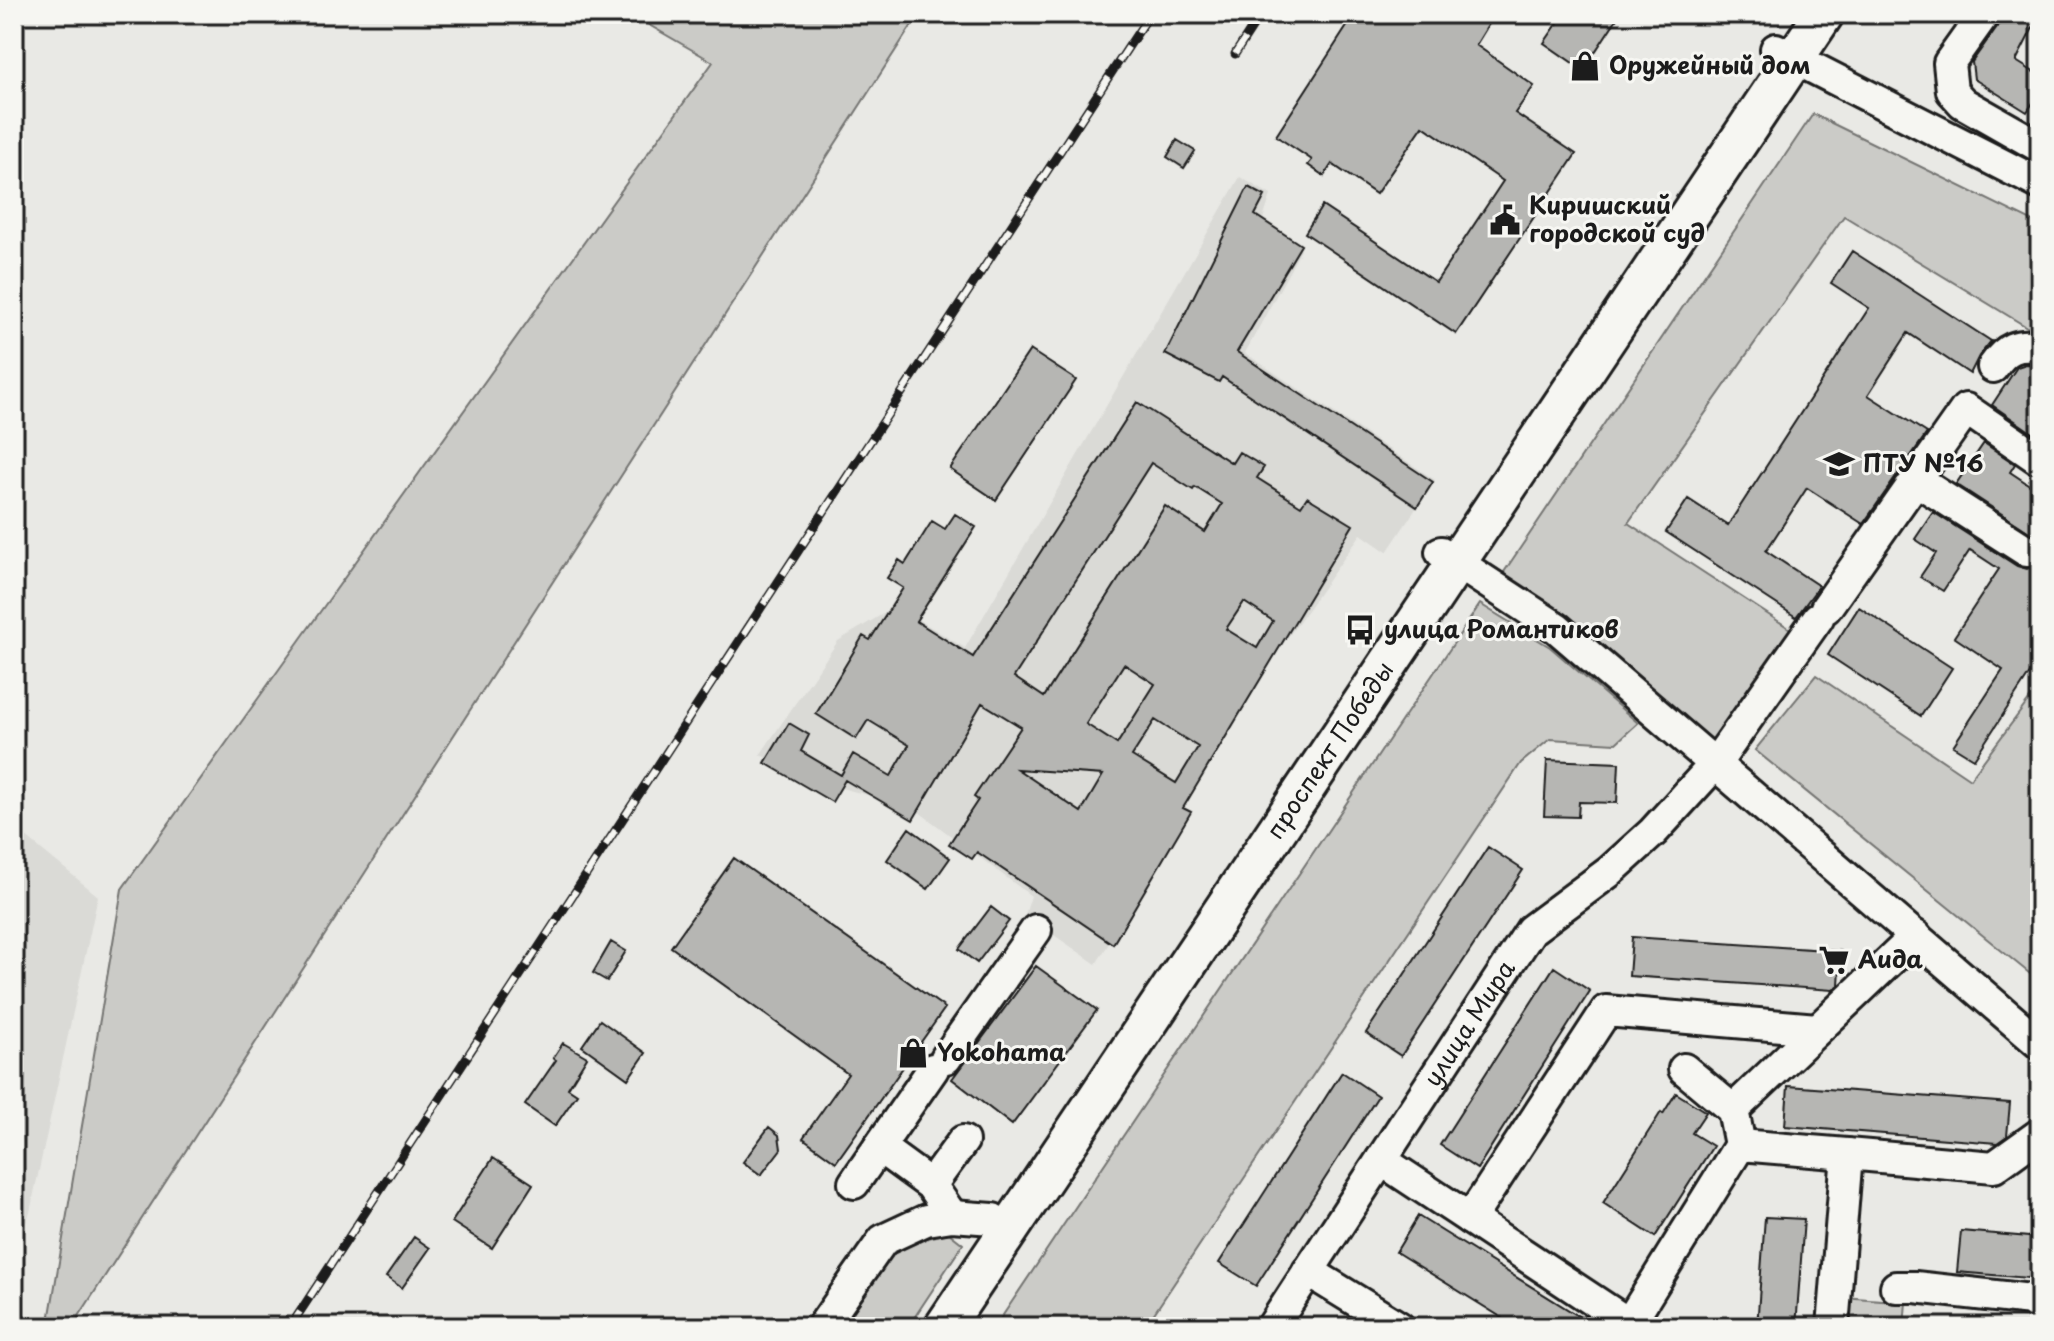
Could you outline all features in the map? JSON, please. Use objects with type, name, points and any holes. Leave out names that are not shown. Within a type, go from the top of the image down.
[{"type":"main road","name":"проспект Победы","points":[[1785,55],[1799,14]]},
{"type":"main road","name":"проспект Победы","points":[[944,1327],[1001,1226],[1448,557],[1597,313],[1785,55],[1824,14]]},
{"type":"main road","name":"проспект Победы","points":[[920,1327],[1001,1226]]},
{"type":"street","points":[[1785,55],[2031,179],[2037,138],[1963,103],[1952,91],[1949,63],[1984,14]]},
{"type":"street","name":"улица Мира","points":[[1272,1327],[1531,930],[1609,872],[1653,832],[1716,763],[2004,351],[2020,345],[2040,345]]},
{"type":"street","points":[[1966,409],[2040,460]]},
{"type":"street","points":[[1916,480],[2027,551]]},
{"type":"street","points":[[1448,557],[1557,628],[2040,1044]]},
{"type":"street","points":[[854,1183],[1036,930]]},
{"type":"street","points":[[1733,1110],[1916,936]]},
{"type":"street","points":[[1470,1219],[1606,1011],[1817,1029]]},
{"type":"street","points":[[1381,1160],[1628,1326],[1740,1145],[1733,1110],[1684,1069]]},
{"type":"street","points":[[1740,1145],[1994,1167],[2040,1134]]},
{"type":"street","points":[[931,1185],[963,1141]]},
{"type":"street","points":[[879,1147],[931,1185],[952,1216]]},
{"type":"street","points":[[1833,1327],[1847,1154]]},
{"type":"street","points":[[822,1327],[883,1240],[926,1220],[952,1216],[1001,1226]]},
{"type":"street","points":[[1308,1271],[1399,1327]]},
{"type":"street","points":[[1896,1287],[2040,1301]]},
{"type":"shaded area","points":[[630,14],[919,14],[72,1327],[48,1327],[122,889],[713,62]]},
{"type":"shaded area","points":[[1813,114],[2040,225],[2040,335],[1844,216],[1628,523],[1795,632],[1714,746],[1502,575]]},
{"type":"shaded area","points":[[1240,177],[1271,195],[1261,225],[1301,250],[1245,353],[1435,480],[1387,552],[1361,534],[1169,805],[1188,818],[1096,964],[1025,915],[1031,896],[911,806],[829,785],[760,755],[838,641],[896,606],[965,648]]},
{"type":"shaded area","points":[[1480,604],[1550,647],[1638,723],[1616,743],[1550,739],[1521,763],[1145,1327],[995,1327]]},
{"type":"shaded area","points":[[1816,675],[1970,779],[2038,688],[2040,690],[2040,982],[1755,750]]},
{"type":"shaded area","points":[[14,827],[98,896],[30,1212],[14,1256]]},
{"type":"shaded area","points":[[949,1233],[963,1244],[908,1327],[842,1327],[898,1245]]},
{"type":"shaded area","points":[[1843,1297],[1906,1302],[1904,1327],[1840,1327]]},
{"type":"building","points":[[1355,14],[1495,14],[1476,45],[1534,86],[1515,113],[1576,154],[1456,334],[1305,233],[1322,206],[1436,282],[1503,181],[1423,126],[1376,194],[1332,164],[1324,176],[1308,165],[1312,160],[1276,136]]},
{"type":"building","points":[[1564,14],[1620,14],[1583,70],[1544,43]]},
{"type":"building","points":[[2002,14],[2040,14],[2016,61],[2040,76],[2040,92],[2027,112],[1974,79],[1972,62],[1999,24]]},
{"type":"building","points":[[1177,140],[1195,151],[1184,168],[1167,157]]},
{"type":"building","points":[[1248,187],[1265,196],[1255,215],[1301,245],[1237,352],[1433,482],[1417,507],[1222,377],[1219,382],[1165,354]]},
{"type":"building","name":"ПТУ №16","points":[[1852,251],[1991,341],[1970,374],[1908,333],[1868,395],[1927,433],[1863,524],[1807,488],[1766,551],[1819,586],[1796,617],[1666,532],[1688,499],[1728,525],[1869,308],[1831,283]]},
{"type":"building","points":[[1030,350],[1076,380],[996,500],[950,469]]},
{"type":"building","points":[[2040,365],[2040,438],[1992,405],[2017,367]]},
{"type":"building","points":[[1137,402],[1232,463],[1239,452],[1264,467],[1257,478],[1301,506],[1307,497],[1353,525],[1183,808],[1191,812],[1113,944],[977,852],[972,859],[949,844],[978,800],[974,797],[1021,727],[982,703],[913,820],[845,780],[832,802],[765,763],[789,723],[809,735],[801,751],[841,775],[853,754],[891,776],[909,745],[868,720],[856,739],[816,714],[863,636],[870,640],[903,588],[887,578],[899,560],[905,564],[932,521],[945,529],[955,514],[976,527],[916,621],[973,657]],"holes":[[[1151,463],[1222,504],[1205,532],[1165,506],[1044,697],[1014,677]],[[1244,602],[1273,621],[1257,648],[1226,629]],[[1124,664],[1155,684],[1117,744],[1086,724]],[[1155,720],[1198,747],[1176,783],[1132,756]],[[1017,769],[1103,775],[1081,812]]]},
{"type":"building","points":[[1984,443],[2015,464],[2010,472],[2040,492],[2040,539],[1956,484]]},
{"type":"building","points":[[1933,512],[2017,566],[2027,569],[2040,563],[2040,658],[1974,759],[1953,746],[2003,670],[1954,637],[1999,569],[1970,550],[1943,591],[1920,577],[1936,553],[1915,539]]},
{"type":"building","points":[[1859,607],[1952,668],[1921,716],[1828,655]]},
{"type":"building","points":[[1547,760],[1619,763],[1617,803],[1579,802],[1578,817],[1544,816]]},
{"type":"building","points":[[909,828],[950,858],[928,889],[887,860]]},
{"type":"building","points":[[1488,847],[1523,870],[1401,1056],[1366,1033]]},
{"type":"building","points":[[734,858],[945,1008],[836,1162],[803,1138],[848,1074],[671,947]]},
{"type":"building","points":[[991,907],[1009,921],[977,963],[959,949]]},
{"type":"building","points":[[1632,937],[1841,951],[1839,985],[1833,990],[1629,976]]},
{"type":"building","points":[[611,942],[626,951],[607,981],[593,973]]},
{"type":"building","points":[[1036,966],[1097,1010],[1012,1125],[952,1079]]},
{"type":"building","points":[[1554,967],[1590,991],[1477,1169],[1440,1145]]},
{"type":"building","points":[[600,1020],[646,1053],[628,1079],[582,1046]]},
{"type":"building","points":[[563,1043],[587,1057],[568,1088],[577,1094],[555,1126],[525,1105],[556,1060],[553,1058]]},
{"type":"building","points":[[1342,1072],[1378,1096],[1256,1286],[1219,1263]]},
{"type":"building","points":[[1788,1086],[2010,1103],[2007,1136],[1997,1143],[1785,1126]]},
{"type":"building","points":[[1676,1093],[1706,1112],[1692,1133],[1713,1146],[1655,1237],[1603,1203]]},
{"type":"building","points":[[769,1127],[779,1135],[781,1149],[761,1175],[743,1162]]},
{"type":"building","points":[[493,1158],[533,1184],[492,1248],[452,1222]]},
{"type":"building","points":[[1418,1216],[1596,1327],[1517,1327],[1396,1252]]},
{"type":"building","points":[[1765,1217],[1804,1219],[1796,1327],[1757,1327]]},
{"type":"building","points":[[1961,1231],[2040,1238],[2040,1279],[1957,1272]]},
{"type":"building","points":[[414,1237],[430,1248],[402,1288],[386,1277]]},
{"type":"railway","points":[[290,1327],[1150,14]]},
{"type":"railway","points":[[1235,54],[1261,14]]},
{"type":"place","name":"Оружейный дом","points":[[1585,66]]},
{"type":"place","name":"Киришский городской суд","points":[[1505,220]]},
{"type":"place","name":"ПТУ №16","points":[[1839,464]]},
{"type":"place","name":"улица Романтиков","points":[[1360,630]]},
{"type":"place","name":"Аида","points":[[1834,960]]},
{"type":"place","name":"Yokohama","points":[[913,1053]]}]
